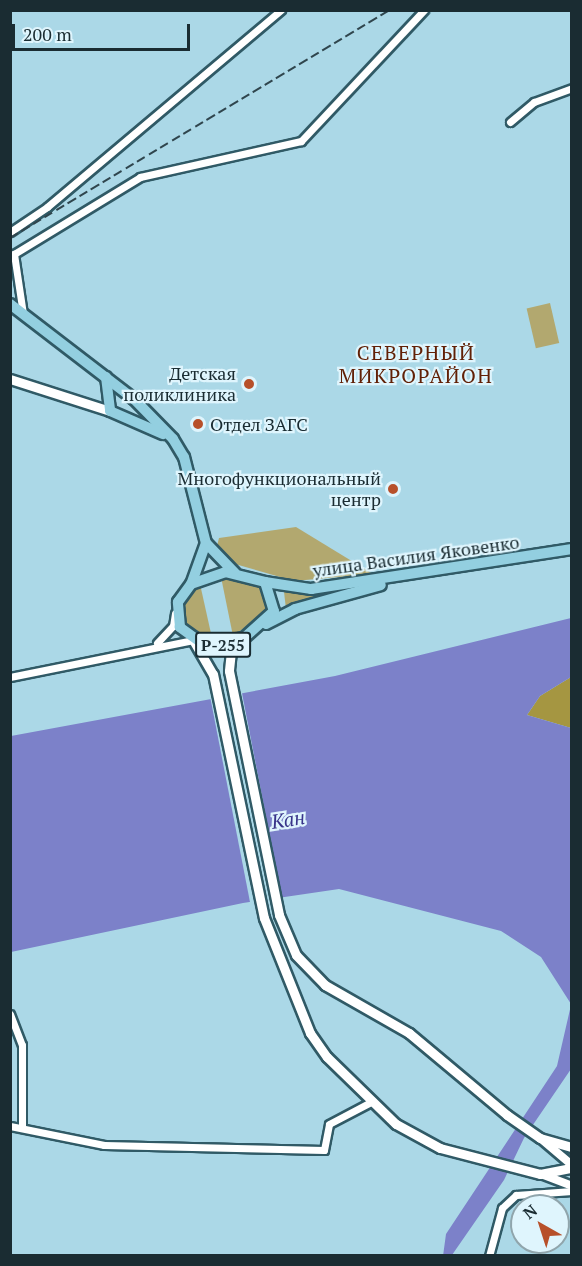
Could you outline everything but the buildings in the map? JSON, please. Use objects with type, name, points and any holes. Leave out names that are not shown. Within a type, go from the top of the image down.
[{"type":"main road","points":[[10,304],[106,377],[173,440],[184,457],[206,543],[235,573]]},
{"type":"main road","points":[[106,377],[110,411]]},
{"type":"main road","points":[[10,379],[110,411],[173,440]]},
{"type":"main road","points":[[176,610],[191,584],[206,543]]},
{"type":"main road","name":"улица Василия Яковенко","points":[[265,582],[311,589],[416,576],[572,549]]},
{"type":"main road","name":"Р-255","points":[[191,584],[214,573],[235,573],[265,582],[274,611],[255,630]]},
{"type":"main road","name":"Р-255","points":[[416,576],[295,609],[255,630],[243,638],[231,651],[229,671],[279,915],[296,955],[325,985],[409,1033],[507,1115],[540,1138],[572,1147]]},
{"type":"main road","name":"Р-255","points":[[176,610],[180,627],[194,640],[213,674],[264,918],[310,1033],[371,1102],[405,1129],[482,1162],[540,1174]]},
{"type":"main road","name":"Р-255","points":[[194,640],[216,646],[243,638]]},
{"type":"main road","points":[[540,1174],[572,1167]]},
{"type":"street","points":[[10,232],[47,207],[281,10]]},
{"type":"street","points":[[23,314],[14,254],[140,177],[301,141],[424,10]]},
{"type":"street","points":[[510,122],[534,102],[572,88]]},
{"type":"street","points":[[154,644],[173,626],[176,610]]},
{"type":"street","points":[[10,677],[154,644],[194,640]]},
{"type":"street","points":[[10,1014],[22,1045],[22,1127]]},
{"type":"street","points":[[10,1126],[104,1145],[324,1150],[329,1124],[371,1102]]},
{"type":"street","points":[[540,1138],[572,1167]]},
{"type":"street","points":[[540,1174],[572,1186]]},
{"type":"street","points":[[489,1256],[502,1208],[516,1195],[572,1191]]},
{"type":"shaded area","points":[[550,303],[559,343],[536,348],[527,308]]},
{"type":"shaded area","points":[[296,527],[373,574],[294,581],[235,564],[217,546],[219,538]]},
{"type":"shaded area","points":[[221,577],[261,586],[269,610],[233,636]]},
{"type":"shaded area","points":[[391,581],[286,609],[284,592]]},
{"type":"shaded area","points":[[200,584],[212,638],[199,635],[183,621],[182,603]]},
{"type":"shaded area","points":[[571,677],[571,728],[527,715],[540,696]]},
{"type":"water","name":"Кан","points":[[571,618],[571,677],[540,696],[527,715],[571,728],[571,1004],[541,957],[501,931],[339,889],[243,903],[11,952],[11,736],[335,676]]},
{"type":"water","points":[[571,1005],[571,1069],[524,1138],[504,1180],[452,1255],[443,1256],[446,1234],[557,1066]]},
{"type":"pier","points":[[241,688],[282,900],[251,906],[210,694]]},
{"type":"railway","points":[[10,238],[390,10]]},
{"type":"place","name":"Детская поликлиника","points":[[249,384]]},
{"type":"place","name":"Отдел ЗАГС","points":[[198,424]]},
{"type":"place","name":"Многофункциональный центр","points":[[393,489]]},
{"type":"district","name":"СЕВЕРНЫЙ МИКРОРАЙОН","points":[[416,364]]}]
